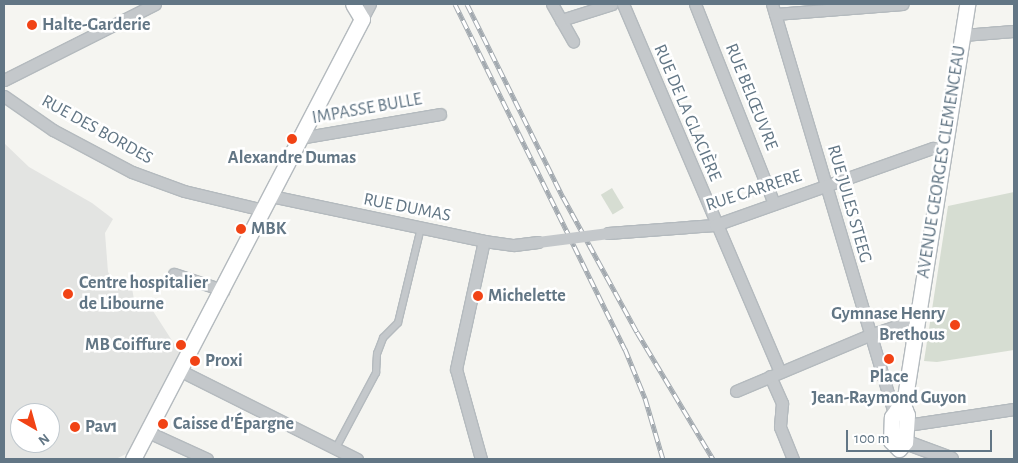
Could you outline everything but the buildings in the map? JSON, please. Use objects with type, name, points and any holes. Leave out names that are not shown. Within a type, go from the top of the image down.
[{"type":"main road","points":[[133,459],[181,371],[362,19],[354,4]]},
{"type":"main road","name":"AVENUE GEORGES CLEMENCEAU","points":[[899,450],[891,441],[916,324],[967,4]]},
{"type":"main road","name":"AVENUE GEORGES CLEMENCEAU","points":[[898,411],[908,415],[907,425],[899,450]]},
{"type":"street","points":[[4,80],[136,8],[155,4]]},
{"type":"street","points":[[362,19],[370,4]]},
{"type":"street","points":[[552,4],[573,41]]},
{"type":"street","points":[[561,20],[612,4]]},
{"type":"street","name":"RUE DE LA GLACIÈRE","points":[[623,4],[775,374],[782,403],[780,427],[793,459]]},
{"type":"street","name":"RUE BELŒUVRE","points":[[695,4],[774,204]]},
{"type":"street","points":[[774,9],[903,4]]},
{"type":"street","name":"RUE JULES STEEG","points":[[774,9],[824,186],[869,335],[898,411]]},
{"type":"street","points":[[962,36],[1014,31]]},
{"type":"street","name":"RUE DES BORDES","points":[[4,96],[53,130],[132,172],[184,192],[263,210]]},
{"type":"street","name":"IMPASSE BULLE","points":[[300,138],[440,114]]},
{"type":"street","name":"RUE CARRERE","points":[[538,242],[608,233],[715,225],[933,148],[944,148]]},
{"type":"street","name":"RUE DUMAS","points":[[270,196],[484,241],[502,243],[538,242]]},
{"type":"street","points":[[481,459],[456,369],[484,241]]},
{"type":"street","points":[[174,274],[223,290]]},
{"type":"street","points":[[736,390],[869,335],[904,323],[916,324]]},
{"type":"street","points":[[181,371],[353,458]]},
{"type":"street","points":[[907,425],[1014,409]]},
{"type":"street","points":[[148,432],[207,459]]},
{"type":"street","points":[[899,450],[951,459]]},
{"type":"lane","points":[[336,448],[376,373],[377,354],[383,338],[398,324],[421,228]]},
{"type":"shaded area","name":"Centre hospitalier de Libourne","points":[[4,143],[29,167],[92,203],[113,219],[105,233],[108,272],[116,283],[131,283],[135,305],[153,311],[180,353],[128,453],[116,459],[4,459]]},
{"type":"shaded area","points":[[612,188],[624,208],[613,214],[601,195]]},
{"type":"shaded area","points":[[1014,192],[1014,350],[937,362],[924,361],[948,206]]},
{"type":"railway","points":[[455,4],[625,349],[645,398],[663,459]]},
{"type":"railway","points":[[467,4],[563,197],[637,332],[713,459]]},
{"type":"place","name":"Halte-Garderie","points":[[32,25]]},
{"type":"place","name":"Alexandre Dumas","points":[[292,139]]},
{"type":"place","name":"MBK","points":[[241,229]]},
{"type":"place","name":"Centre hospitalier de Libourne","points":[[68,294]]},
{"type":"place","name":"Michelette","points":[[478,296]]},
{"type":"place","name":"Gymnase Henry Brethous","points":[[955,325]]},
{"type":"place","name":"MB Coiffure","points":[[181,345]]},
{"type":"place","name":"Place Jean-Raymond Guyon","points":[[889,359]]},
{"type":"place","name":"Proxi","points":[[195,361]]},
{"type":"place","name":"Caisse d'Épargne","points":[[163,424]]},
{"type":"place","name":"Pav1","points":[[75,427]]}]
